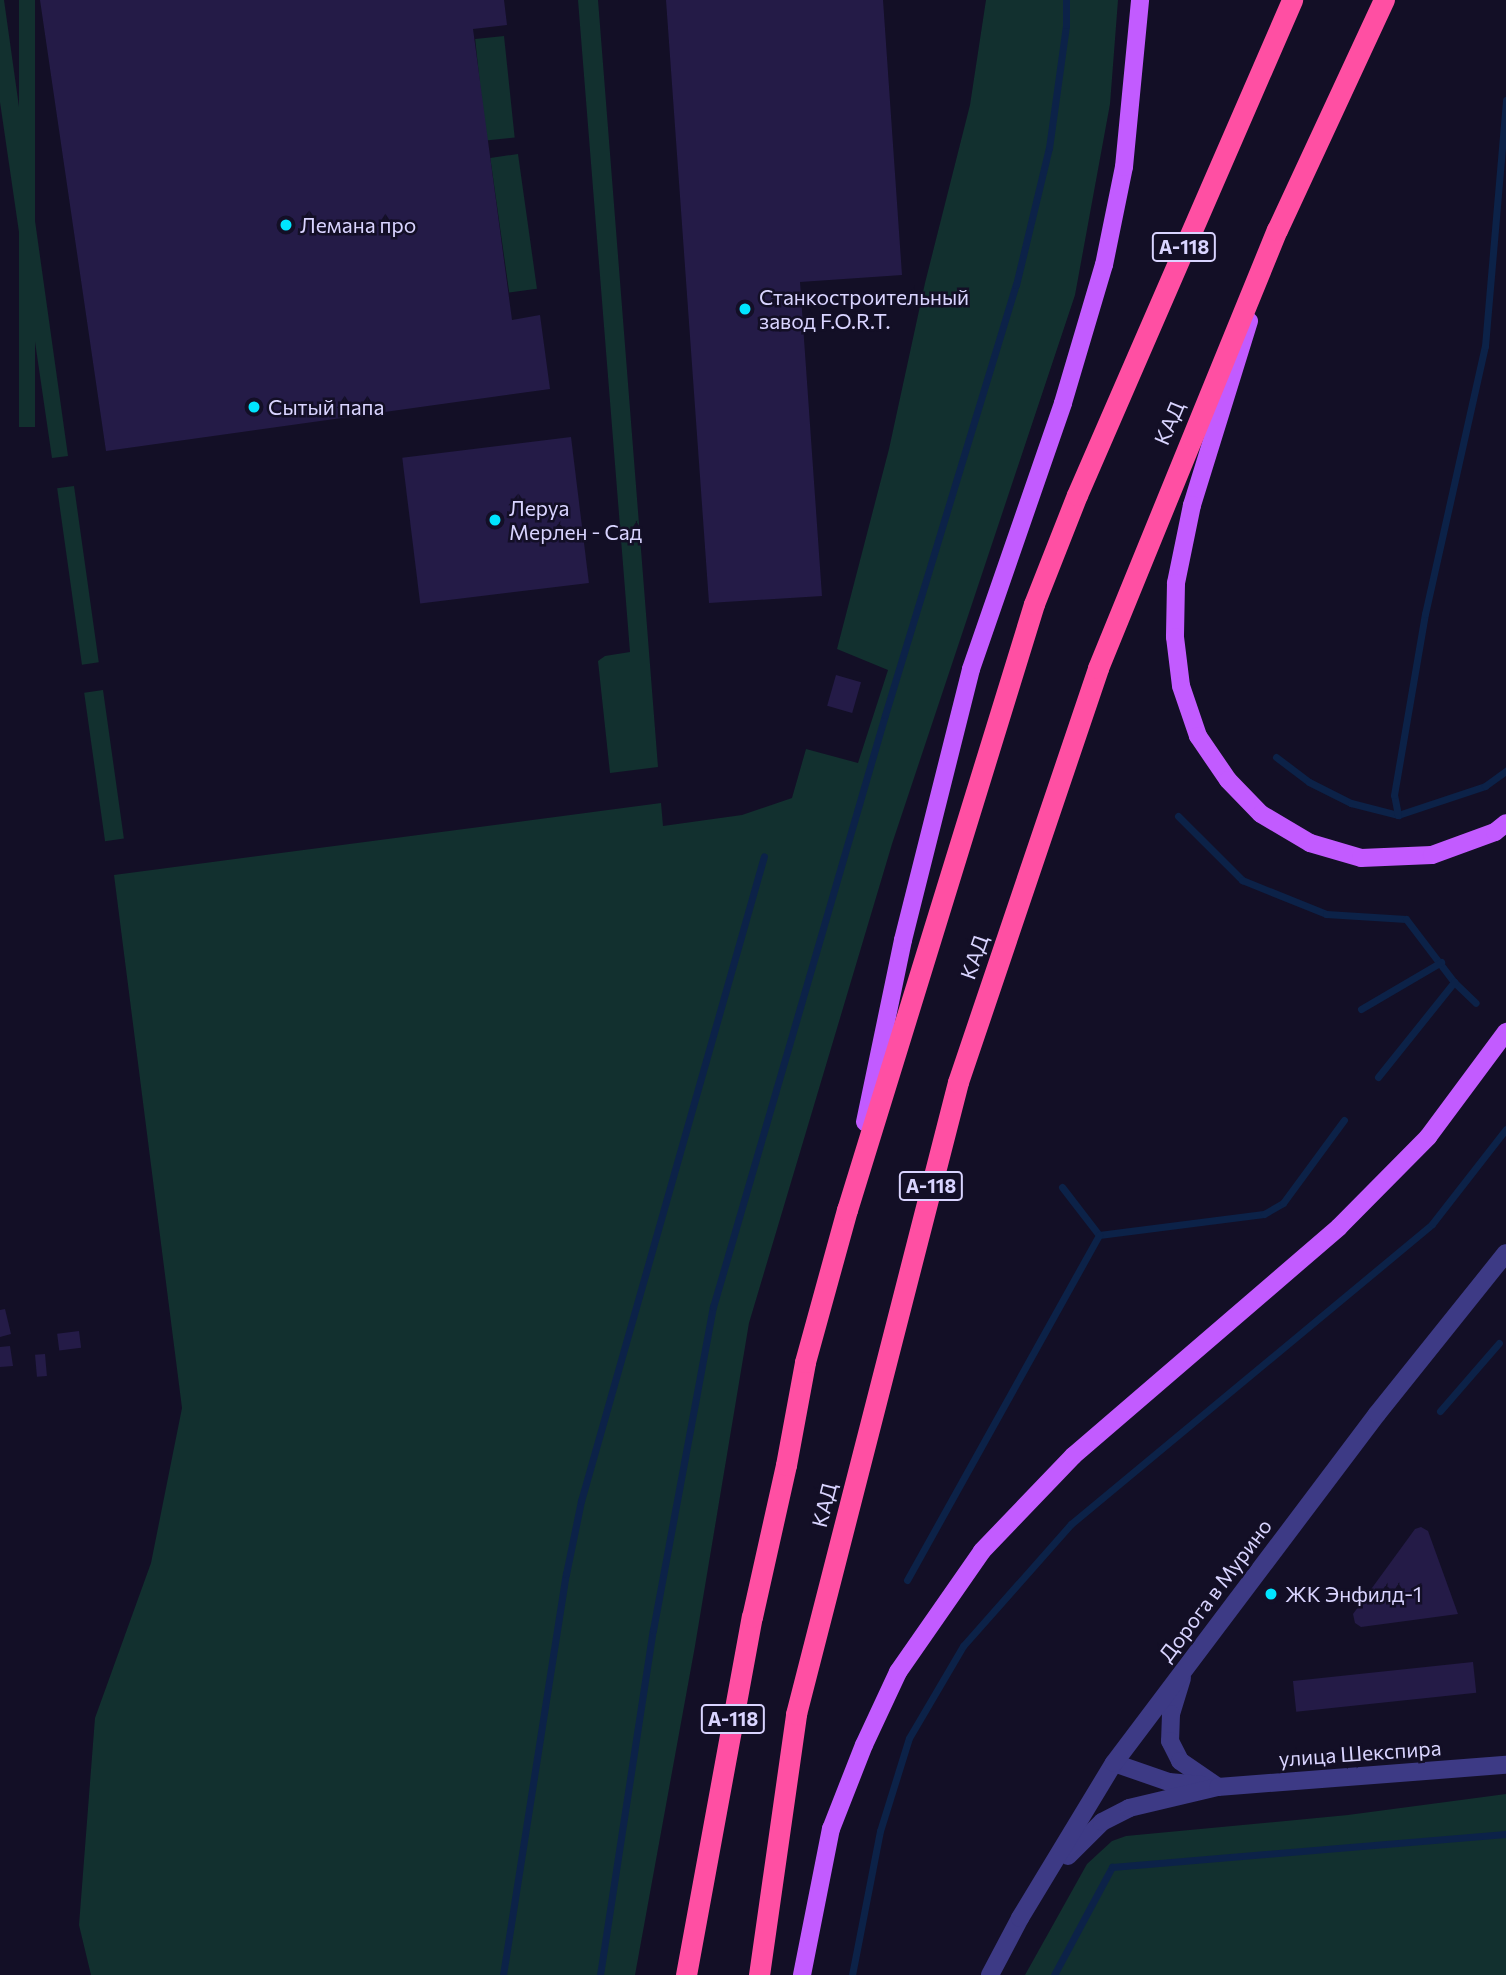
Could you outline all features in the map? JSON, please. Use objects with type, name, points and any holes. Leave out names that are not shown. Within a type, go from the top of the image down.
[{"type":"highway","name":"А-118","points":[[686,1975],[752,1617],[786,1465],[805,1362],[847,1210],[1034,604],[1077,495],[1292,0]]},
{"type":"highway","name":"КАД","points":[[759,1975],[796,1714],[958,1082],[1098,668],[1277,230],[1384,0]]},
{"type":"main road","points":[[847,1210],[903,940],[971,668],[1063,403],[1107,253],[1124,167],[1140,0]]},
{"type":"main road","points":[[1277,230],[1192,505],[1176,583],[1175,637],[1181,687],[1198,736],[1228,780],[1261,814],[1310,843],[1361,858],[1432,855],[1495,832],[1506,823]]},
{"type":"main road","points":[[802,1975],[831,1829],[864,1745],[898,1672],[982,1551],[1073,1456],[1339,1227],[1428,1137],[1506,1032]]},
{"type":"street","name":"Дорога в Мурино","points":[[990,1975],[1114,1763],[1377,1414],[1506,1253]]},
{"type":"street","points":[[1185,1668],[1171,1714],[1170,1741],[1180,1761],[1218,1787]]},
{"type":"street","points":[[1114,1763],[1169,1782],[1218,1787]]},
{"type":"street","name":"улица Шекспира","points":[[1218,1787],[1506,1765]]},
{"type":"street","points":[[1040,1887],[1102,1822],[1129,1808],[1218,1787]]},
{"type":"green space","points":[[0,0],[4,0],[68,456],[52,458],[0,102]]},
{"type":"green space","points":[[19,0],[35,0],[35,427],[19,427]]},
{"type":"green space","points":[[578,0],[598,0],[658,767],[610,773],[598,661],[605,656],[630,652]]},
{"type":"green space","points":[[986,0],[1118,0],[1110,104],[1075,295],[892,844],[749,1323],[695,1646],[635,1975],[91,1975],[79,1925],[95,1718],[151,1563],[182,1408],[114,875],[661,803],[663,826],[742,815],[792,798],[806,749],[858,763],[888,670],[837,649],[889,449],[925,283],[970,105]]},
{"type":"green space","points":[[504,36],[515,137],[486,140],[475,39]]},
{"type":"green space","points":[[518,154],[537,289],[509,293],[490,158]]},
{"type":"green space","points":[[74,486],[99,662],[82,665],[57,488]]},
{"type":"green space","points":[[103,690],[124,839],[105,841],[84,693]]},
{"type":"green space","points":[[1506,1794],[1506,1975],[1025,1975],[1087,1864],[1112,1841],[1126,1836],[1348,1815]]},
{"type":"building","name":"Лемана про","points":[[40,0],[504,0],[507,25],[473,29],[512,320],[540,315],[550,389],[106,451]]},
{"type":"building","name":"Станкостроительный завод F.O.R.T.","points":[[666,0],[883,0],[902,275],[800,282],[822,596],[709,603]]},
{"type":"building","name":"Леруа Мерлен - Сад","points":[[571,437],[589,583],[420,604],[402,458]]},
{"type":"building","points":[[836,675],[861,682],[852,713],[827,706]]},
{"type":"building","points":[[5,1309],[11,1334],[0,1337],[0,1310]]},
{"type":"building","points":[[79,1331],[81,1348],[59,1351],[57,1334]]},
{"type":"building","points":[[10,1346],[13,1366],[0,1367],[0,1347]]},
{"type":"building","points":[[45,1354],[47,1376],[37,1377],[35,1355]]},
{"type":"building","points":[[1421,1527],[1428,1531],[1458,1614],[1361,1627],[1355,1623],[1353,1614],[1415,1529]]},
{"type":"building","points":[[1473,1662],[1476,1693],[1296,1712],[1293,1681]]},
{"type":"waterway","points":[[600,1975],[653,1630],[713,1307],[885,715],[1016,285],[1049,148],[1066,25],[1066,0]]},
{"type":"waterway","points":[[1398,815],[1394,795],[1425,614],[1485,346],[1506,100]]},
{"type":"waterway","points":[[1276,757],[1309,782],[1351,803],[1398,815],[1485,786],[1506,771]]},
{"type":"waterway","points":[[1178,816],[1242,880],[1326,914],[1406,919],[1454,982],[1476,1003]]},
{"type":"waterway","points":[[503,1975],[566,1574],[581,1501],[764,856]]},
{"type":"waterway","points":[[1361,1009],[1441,962]]},
{"type":"waterway","points":[[1378,1077],[1454,982]]},
{"type":"waterway","points":[[1062,1187],[1099,1235],[1264,1214],[1283,1203],[1344,1120]]},
{"type":"waterway","points":[[852,1975],[880,1831],[909,1738],[963,1646],[1071,1524],[1432,1224],[1506,1129]]},
{"type":"waterway","points":[[907,1580],[1099,1235]]},
{"type":"waterway","points":[[1440,1411],[1499,1343]]},
{"type":"waterway","points":[[1054,1975],[1112,1867],[1506,1834]]},
{"type":"place","name":"Лемана про","points":[[286,225]]},
{"type":"place","name":"Станкостроительный завод F.O.R.T.","points":[[745,309]]},
{"type":"place","name":"Сытый папа","points":[[254,407]]},
{"type":"place","name":"Леруа Мерлен - Сад","points":[[495,520]]},
{"type":"place","name":"ЖК Энфилд-1","points":[[1271,1594]]}]
